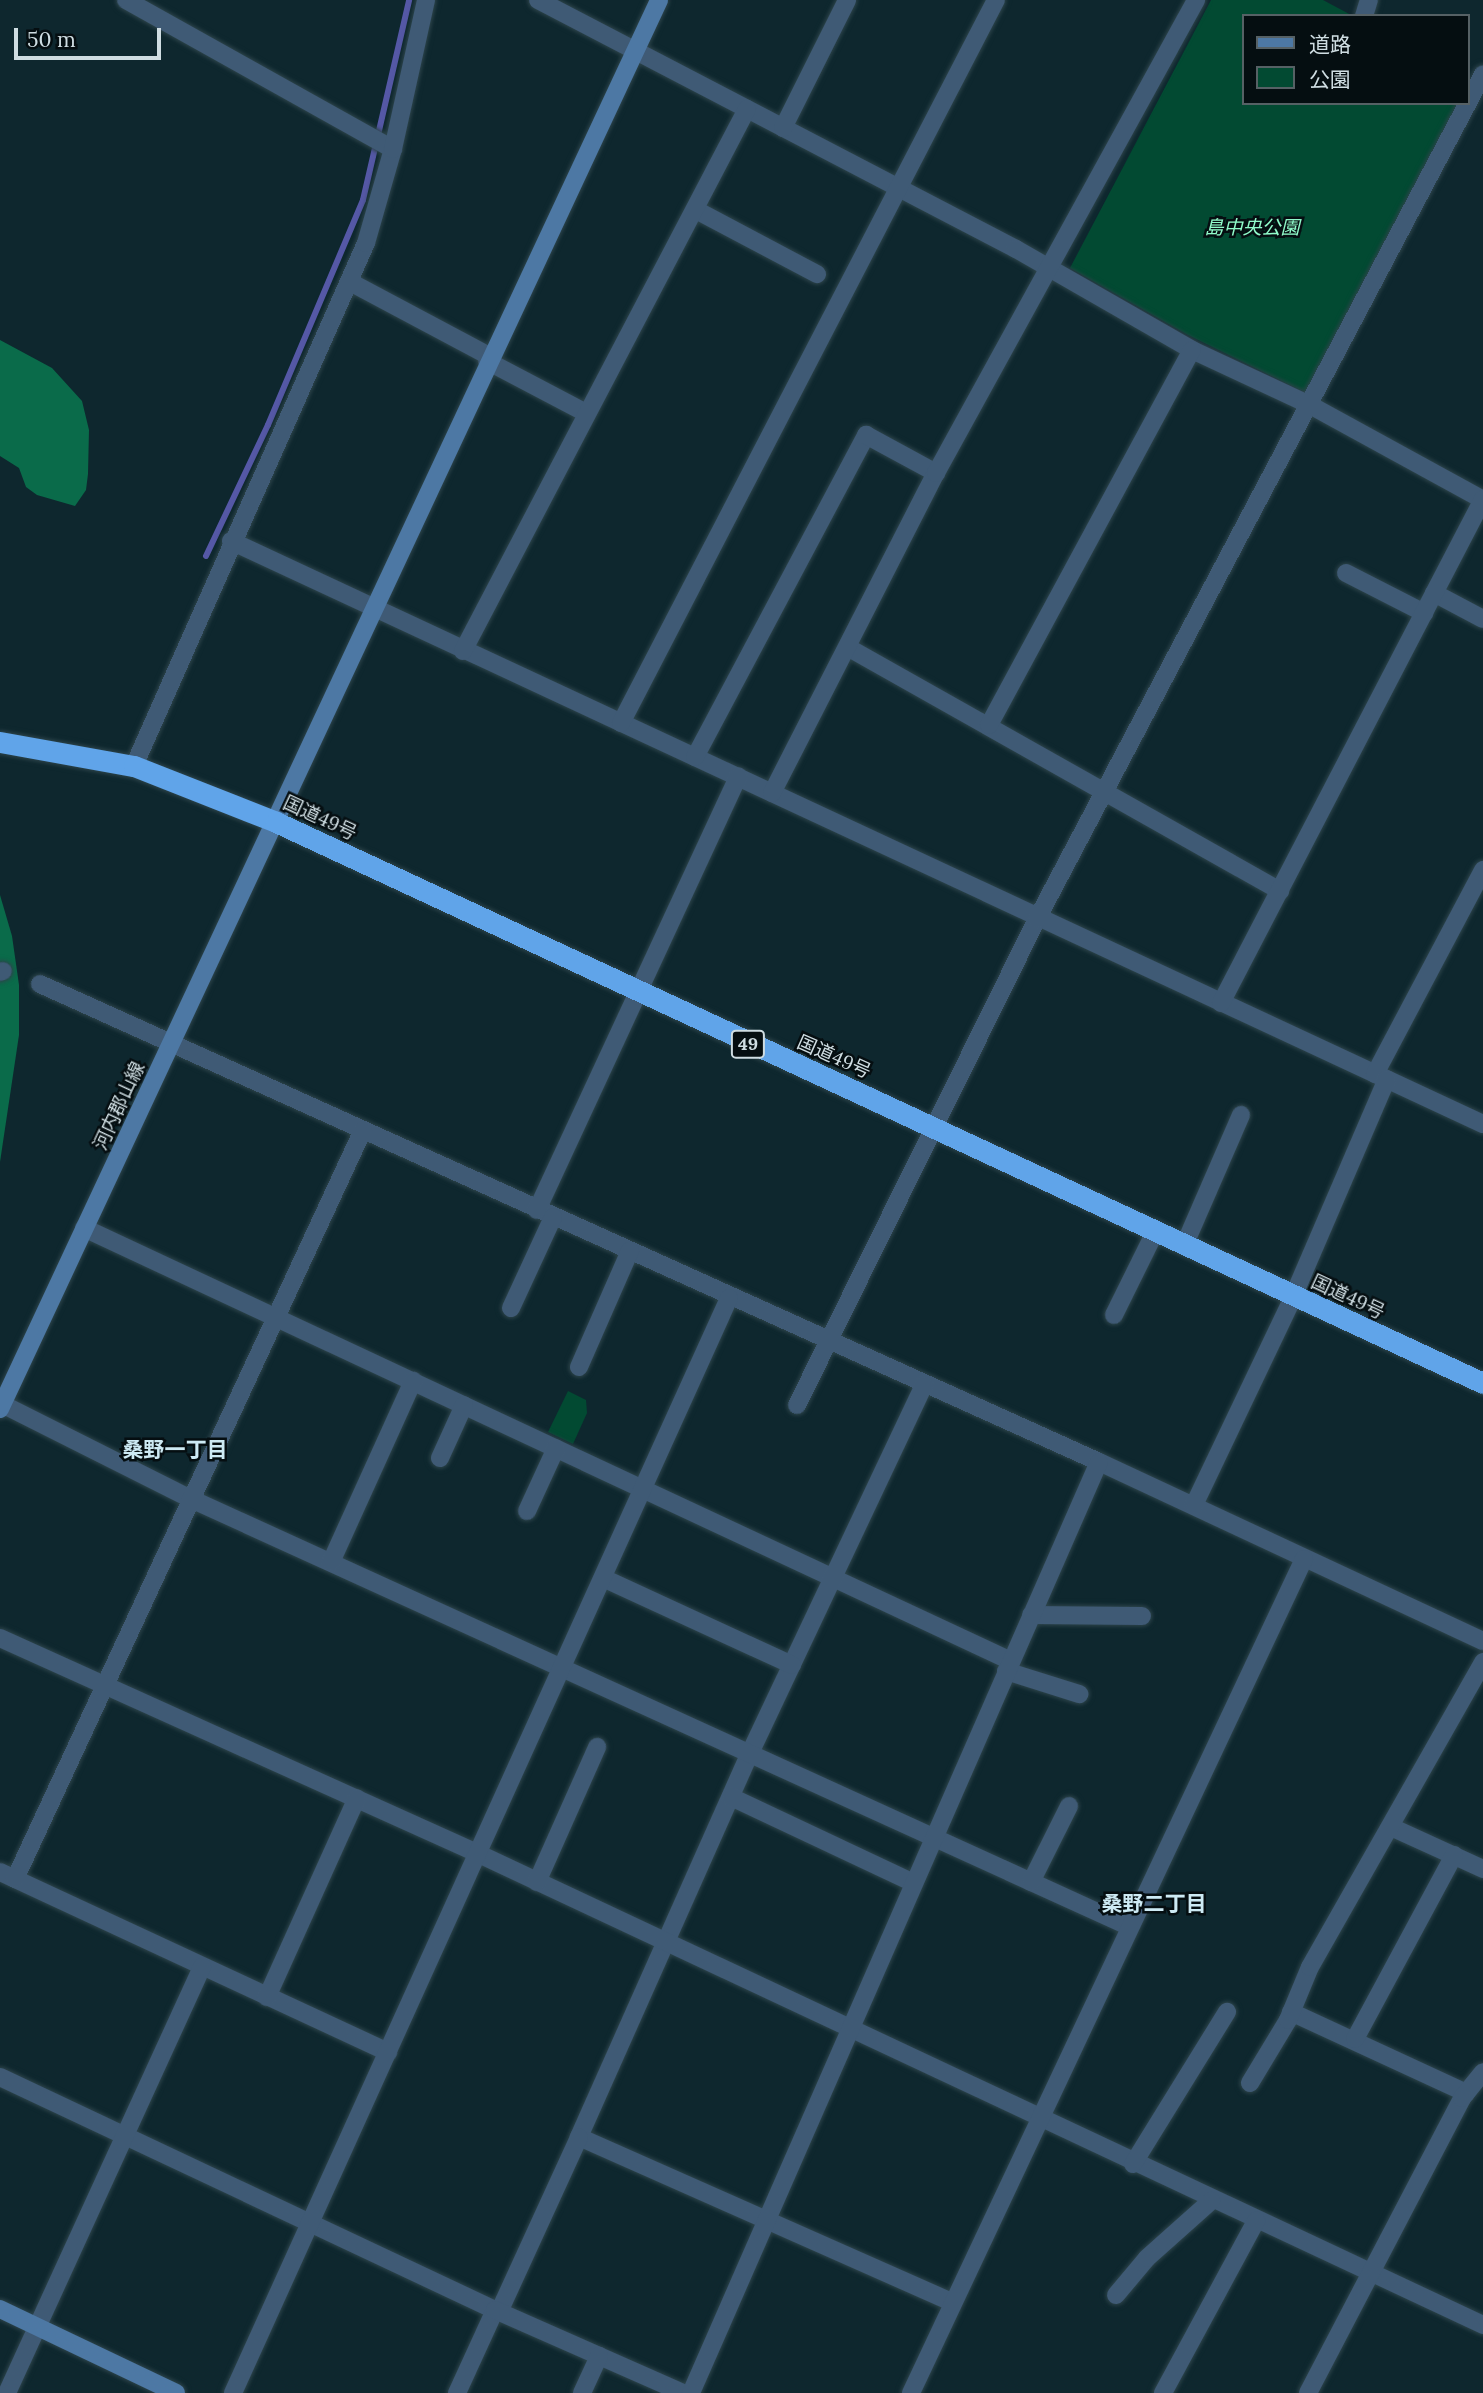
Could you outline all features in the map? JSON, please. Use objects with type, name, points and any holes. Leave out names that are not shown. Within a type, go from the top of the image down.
[{"type":"highway","name":"国道49号","points":[[0,742],[134,766],[275,822],[638,994],[1483,1384]]},
{"type":"street","points":[[126,0],[393,149]]},
{"type":"street","points":[[134,766],[230,541],[350,282],[393,149],[426,0]]},
{"type":"street","points":[[538,0],[1050,268],[1192,350],[1308,404],[1483,499],[1221,1003]]},
{"type":"street","name":"河内郡山線","points":[[1,1406],[275,822],[488,358],[659,0]]},
{"type":"street","points":[[783,128],[847,0]]},
{"type":"street","points":[[621,723],[996,0]]},
{"type":"street","points":[[772,793],[849,648],[936,473],[1196,0]]},
{"type":"street","points":[[1469,101],[1483,75]]},
{"type":"street","points":[[797,1405],[931,1127],[1037,919],[1467,105]]},
{"type":"street","points":[[463,651],[747,109]]},
{"type":"street","points":[[696,210],[817,274]]},
{"type":"street","points":[[350,282],[586,414]]},
{"type":"street","points":[[989,725],[1192,350]]},
{"type":"street","points":[[695,758],[866,435],[936,473]]},
{"type":"street","points":[[230,541],[371,610],[738,776],[1037,919],[1483,1124]]},
{"type":"street","points":[[1346,573],[1424,613]]},
{"type":"street","points":[[1434,593],[1483,619]]},
{"type":"street","points":[[849,648],[1280,891]]},
{"type":"street","points":[[511,1308],[545,1213],[638,994],[738,776]]},
{"type":"street","points":[[1194,1505],[1293,1297],[1381,1077],[1482,875]]},
{"type":"street","points":[[40,984],[173,1041],[826,1342],[1194,1505],[1483,1641]]},
{"type":"street","points":[[1184,1246],[1241,1115]]},
{"type":"street","points":[[363,1130],[108,1684],[8,1876],[388,2052]]},
{"type":"street","points":[[84,1228],[834,1577],[1009,1666],[1079,1694]]},
{"type":"street","points":[[1114,1315],[1155,1232]]},
{"type":"street","points":[[579,1367],[630,1251]]},
{"type":"street","points":[[233,2393],[729,1298]]},
{"type":"street","points":[[331,1562],[413,1381]]},
{"type":"street","points":[[457,2393],[579,2137],[749,1755],[924,1385]]},
{"type":"street","points":[[440,1458],[464,1405]]},
{"type":"street","points":[[1,1406],[191,1499],[1128,1926]]},
{"type":"street","points":[[527,1511],[556,1448]]},
{"type":"street","points":[[691,2393],[1099,1462]]},
{"type":"street","points":[[911,2393],[1128,1926],[1304,1559]]},
{"type":"street","points":[[603,1578],[792,1665]]},
{"type":"street","points":[[1031,1615],[1142,1616]]},
{"type":"street","points":[[0,1638],[108,1684],[479,1854],[1211,2201],[1483,2325]]},
{"type":"street","points":[[1250,2083],[1291,2012],[1310,1967],[1483,1662]]},
{"type":"street","points":[[537,1882],[597,1747]]},
{"type":"street","points":[[731,1797],[914,1883]]},
{"type":"street","points":[[267,1997],[356,1798]]},
{"type":"street","points":[[1031,1882],[1069,1806]]},
{"type":"street","points":[[1391,1827],[1454,1855],[1481,1863]]},
{"type":"street","points":[[1355,2039],[1454,1855]]},
{"type":"street","points":[[7,2393],[202,1967]]},
{"type":"street","points":[[1133,2164],[1227,2012]]},
{"type":"street","points":[[1291,2012],[1355,2039],[1477,2083],[1308,2393]]},
{"type":"street","points":[[0,2077],[127,2134],[309,2225],[683,2393]]},
{"type":"street","points":[[579,2137],[953,2303]]},
{"type":"street","points":[[1116,2295],[1147,2258],[1211,2201]]},
{"type":"street","points":[[1163,2393],[1256,2221]]},
{"type":"street","points":[[0,2309],[176,2393]]},
{"type":"street","points":[[582,2393],[599,2356]]},
{"type":"green space","name":"島中央公園","points":[[1211,0],[1323,0],[1349,14],[1242,14],[1242,105],[1458,105],[1306,393],[1188,335],[1070,268]]},
{"type":"green space","points":[[0,340],[52,368],[82,401],[89,430],[88,474],[86,490],[75,506],[37,495],[26,487],[19,468],[0,456]]},
{"type":"green space","points":[[0,895],[12,936],[19,985],[19,1035],[0,1162]]},
{"type":"green space","points":[[568,1391],[586,1400],[587,1413],[573,1444],[548,1432]]},
{"type":"waterway","points":[[206,556],[268,425],[363,200],[409,0]]},
{"type":"district","name":"桑野一丁目","points":[[175,1450]]},
{"type":"district","name":"桑野二丁目","points":[[1154,1904]]}]
